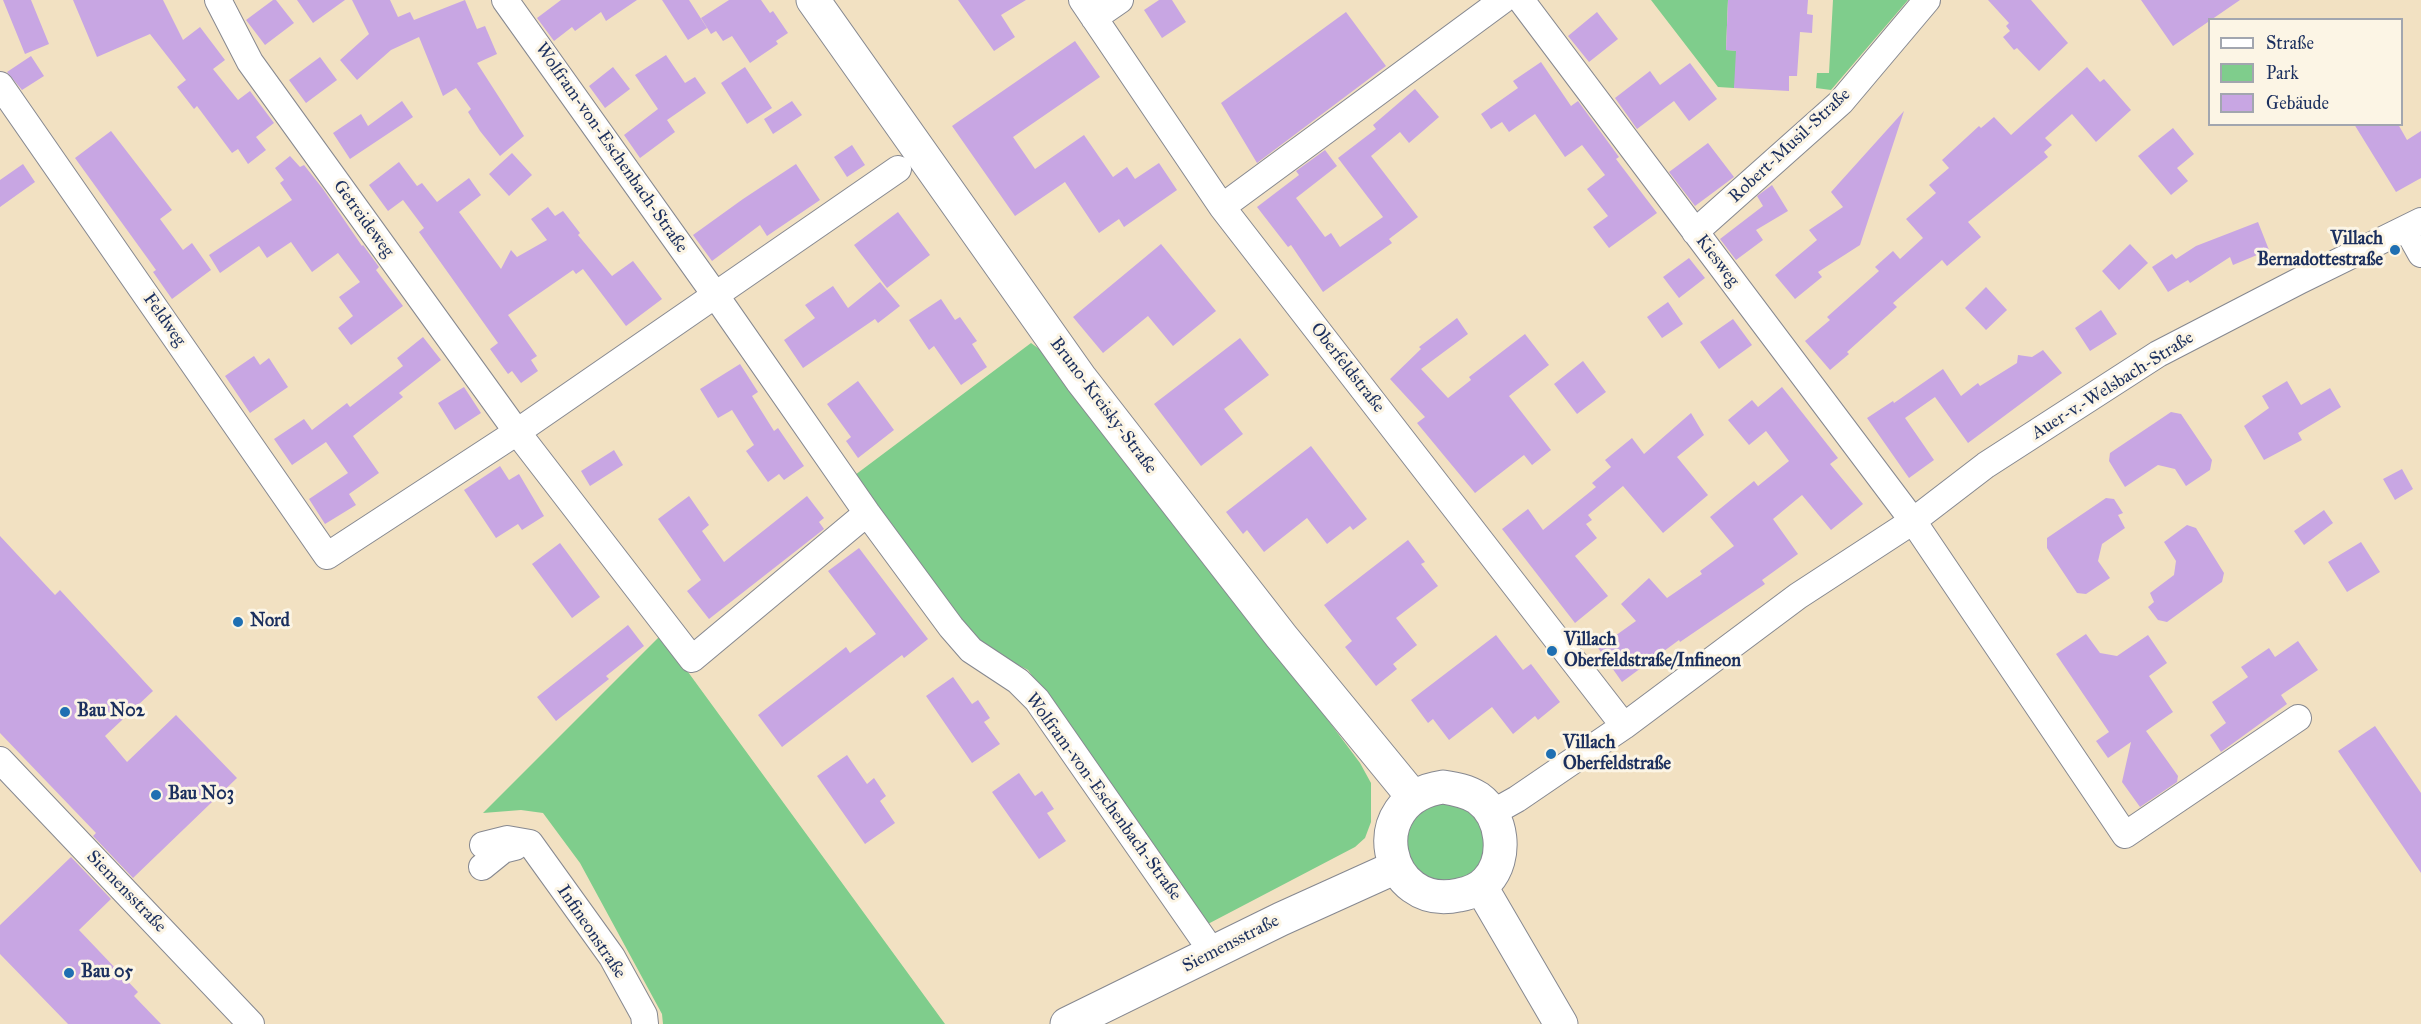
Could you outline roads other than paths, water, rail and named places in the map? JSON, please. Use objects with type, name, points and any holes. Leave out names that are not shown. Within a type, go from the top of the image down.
[{"type":"street","name":"Getreideweg","points":[[219,0],[250,62],[517,432],[692,659],[867,513]]},
{"type":"street","name":"Wolfram-von-Eschenbach-Straße","points":[[505,0],[867,513],[971,650],[1017,681],[1037,700],[1214,953]]},
{"type":"street","name":"Bruno-Kreisky-Straße","points":[[813,0],[1082,380],[1281,636],[1413,797]]},
{"type":"street","points":[[1088,9],[1120,0]]},
{"type":"street","points":[[1222,207],[1503,0]]},
{"type":"street","name":"Kiesweg","points":[[1521,0],[1913,522]]},
{"type":"street","name":"Robert-Musil-Straße","points":[[1695,232],[1841,102],[1927,0]]},
{"type":"street","name":"Oberfeldstraße","points":[[1088,9],[1222,207],[1624,726]]},
{"type":"street","name":"Feldweg","points":[[0,85],[327,556],[517,432]]},
{"type":"street","points":[[517,432],[898,169]]},
{"type":"street","points":[[2414,225],[2421,254]]},
{"type":"street","name":"Auer-v.-Welsbach-Straße","points":[[1492,813],[1517,799],[1624,726],[1798,596],[1913,522],[1986,465],[2158,354],[2299,280],[2414,225]]},
{"type":"street","points":[[1913,522],[2125,835],[2298,718]]},
{"type":"street","name":"Siemensstraße","points":[[0,760],[251,1024]]},
{"type":"street","points":[[1443,787],[1462,790],[1479,799],[1492,813],[1498,826],[1500,844],[1492,875],[1481,887],[1449,897],[1430,895],[1413,887],[1396,867],[1390,838],[1394,822],[1413,797],[1427,790],[1443,787]]},
{"type":"street","name":"Infineonstraße","points":[[482,856],[507,839],[530,843],[612,957],[644,1015],[645,1024]]},
{"type":"street","name":"Siemensstraße","points":[[1067,1024],[1281,919],[1396,867]]},
{"type":"street","points":[[1481,887],[1561,1024]]},
{"type":"place","name":"Villach Bernadottestraße","points":[[2395,250]]},
{"type":"place","name":"Nord","points":[[238,622]]},
{"type":"place","name":"Villach Oberfeldstraße/Infineon","points":[[1552,651]]},
{"type":"place","name":"Bau N02","points":[[65,712]]},
{"type":"place","name":"Villach Oberfeldstraße","points":[[1551,754]]},
{"type":"place","name":"Bau N03","points":[[156,795]]},
{"type":"place","name":"Bau 05","points":[[69,973]]}]
